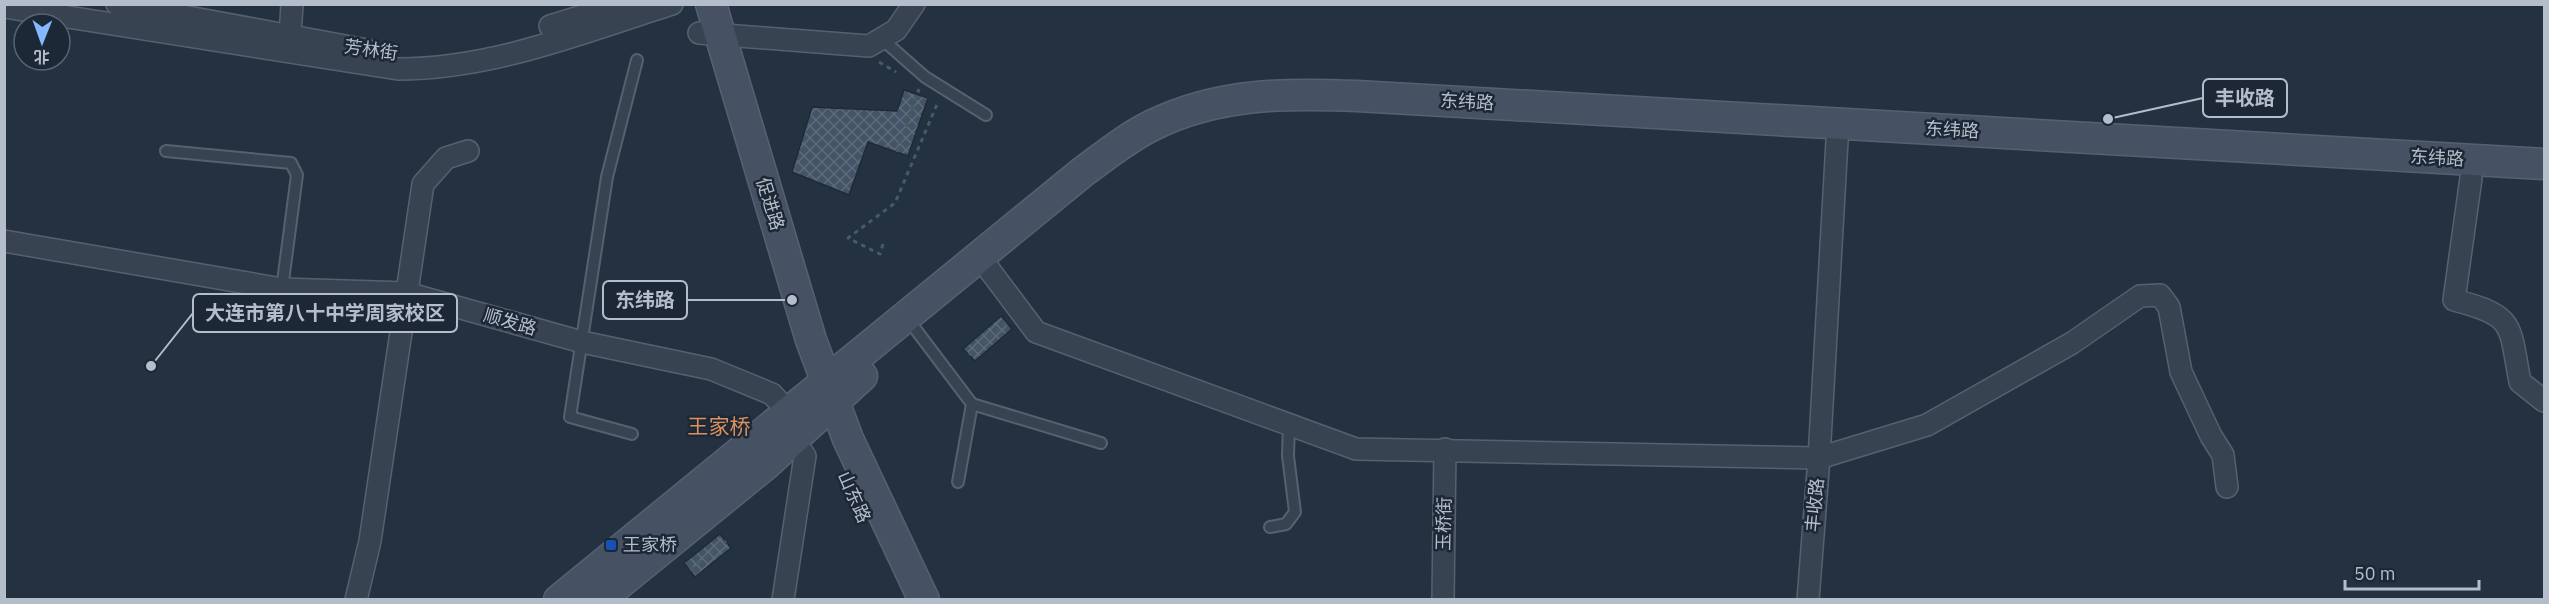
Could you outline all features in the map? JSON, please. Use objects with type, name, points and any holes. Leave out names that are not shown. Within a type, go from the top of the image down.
[{"type":"main road","name":"促进路","points":[[691,4],[710,33]]},
{"type":"main road","name":"促进路","points":[[711,4],[710,33],[794,345],[823,397]]},
{"type":"main road","name":"东纬路","points":[[599,600],[823,397],[985,263],[1125,162],[1160,142],[1224,118],[1262,113],[1356,113],[2544,164]]},
{"type":"main road","name":"东纬路","points":[[1838,132],[2544,182]]},
{"type":"main road","name":"山东路","points":[[823,397],[834,454],[902,600]]},
{"type":"main road","name":"山东路","points":[[823,397],[858,460],[924,600]]},
{"type":"main road","name":"东纬路","points":[[559,600],[790,426]]},
{"type":"street","name":"芳林街","points":[[117,4],[396,55],[433,55],[489,45],[621,4]]},
{"type":"street","points":[[290,37],[292,4]]},
{"type":"street","points":[[4,7],[398,69],[433,69],[490,60],[672,4]]},
{"type":"street","points":[[710,33],[870,46],[896,30],[914,4]]},
{"type":"street","name":"丰收路","points":[[1808,600],[1819,458],[1838,132]]},
{"type":"street","points":[[356,600],[370,542],[423,184],[446,158],[468,151]]},
{"type":"street","points":[[2471,178],[2454,300],[2501,316],[2511,334],[2520,382],[2544,400]]},
{"type":"street","name":"顺发路","points":[[4,241],[282,289],[407,293],[582,342],[711,369],[772,393],[790,426]]},
{"type":"street","points":[[985,263],[1036,332],[1356,449],[1819,458],[1927,425],[2072,343],[2140,296],[2160,296],[2169,307],[2181,372],[2211,436],[2223,455],[2227,488]]},
{"type":"street","points":[[783,600],[805,456],[790,426]]},
{"type":"street","name":"玉桥街","points":[[1443,600],[1445,450]]},
{"type":"lane","points":[[883,40],[926,77],[986,115]]},
{"type":"lane","points":[[632,434],[570,417],[607,177],[637,60]]},
{"type":"lane","points":[[166,151],[291,163],[297,175],[282,289]]},
{"type":"lane","points":[[911,323],[972,404],[1101,443]]},
{"type":"lane","points":[[958,482],[972,404]]},
{"type":"lane","points":[[1270,527],[1286,524],[1295,512],[1288,456],[1289,424]]},
{"type":"path","points":[[873,61],[882,62],[901,76]]},
{"type":"path","points":[[897,152],[920,89],[910,82]]},
{"type":"path","points":[[883,244],[880,254],[848,238],[895,203],[939,100]]},
{"type":"path","points":[[969,355],[1006,322]]},
{"type":"path","points":[[690,570],[726,541]]},
{"type":"building","points":[[904,90],[928,98],[908,156],[868,142],[849,195],[792,172],[812,107],[897,111]]},
{"type":"building","points":[[1001,316],[1012,329],[975,361],[963,349]]},
{"type":"building","points":[[720,534],[731,548],[695,577],[684,563]]},
{"type":"place","name":"丰收路","points":[[2108,119]]},
{"type":"place","name":"东纬路","points":[[792,300]]},
{"type":"place","name":"大连市第八十中学周家校区","points":[[151,366]]},
{"type":"place","name":"王家桥","points":[[611,545]]},
{"type":"district","name":"王家桥","points":[[719,427]]}]
